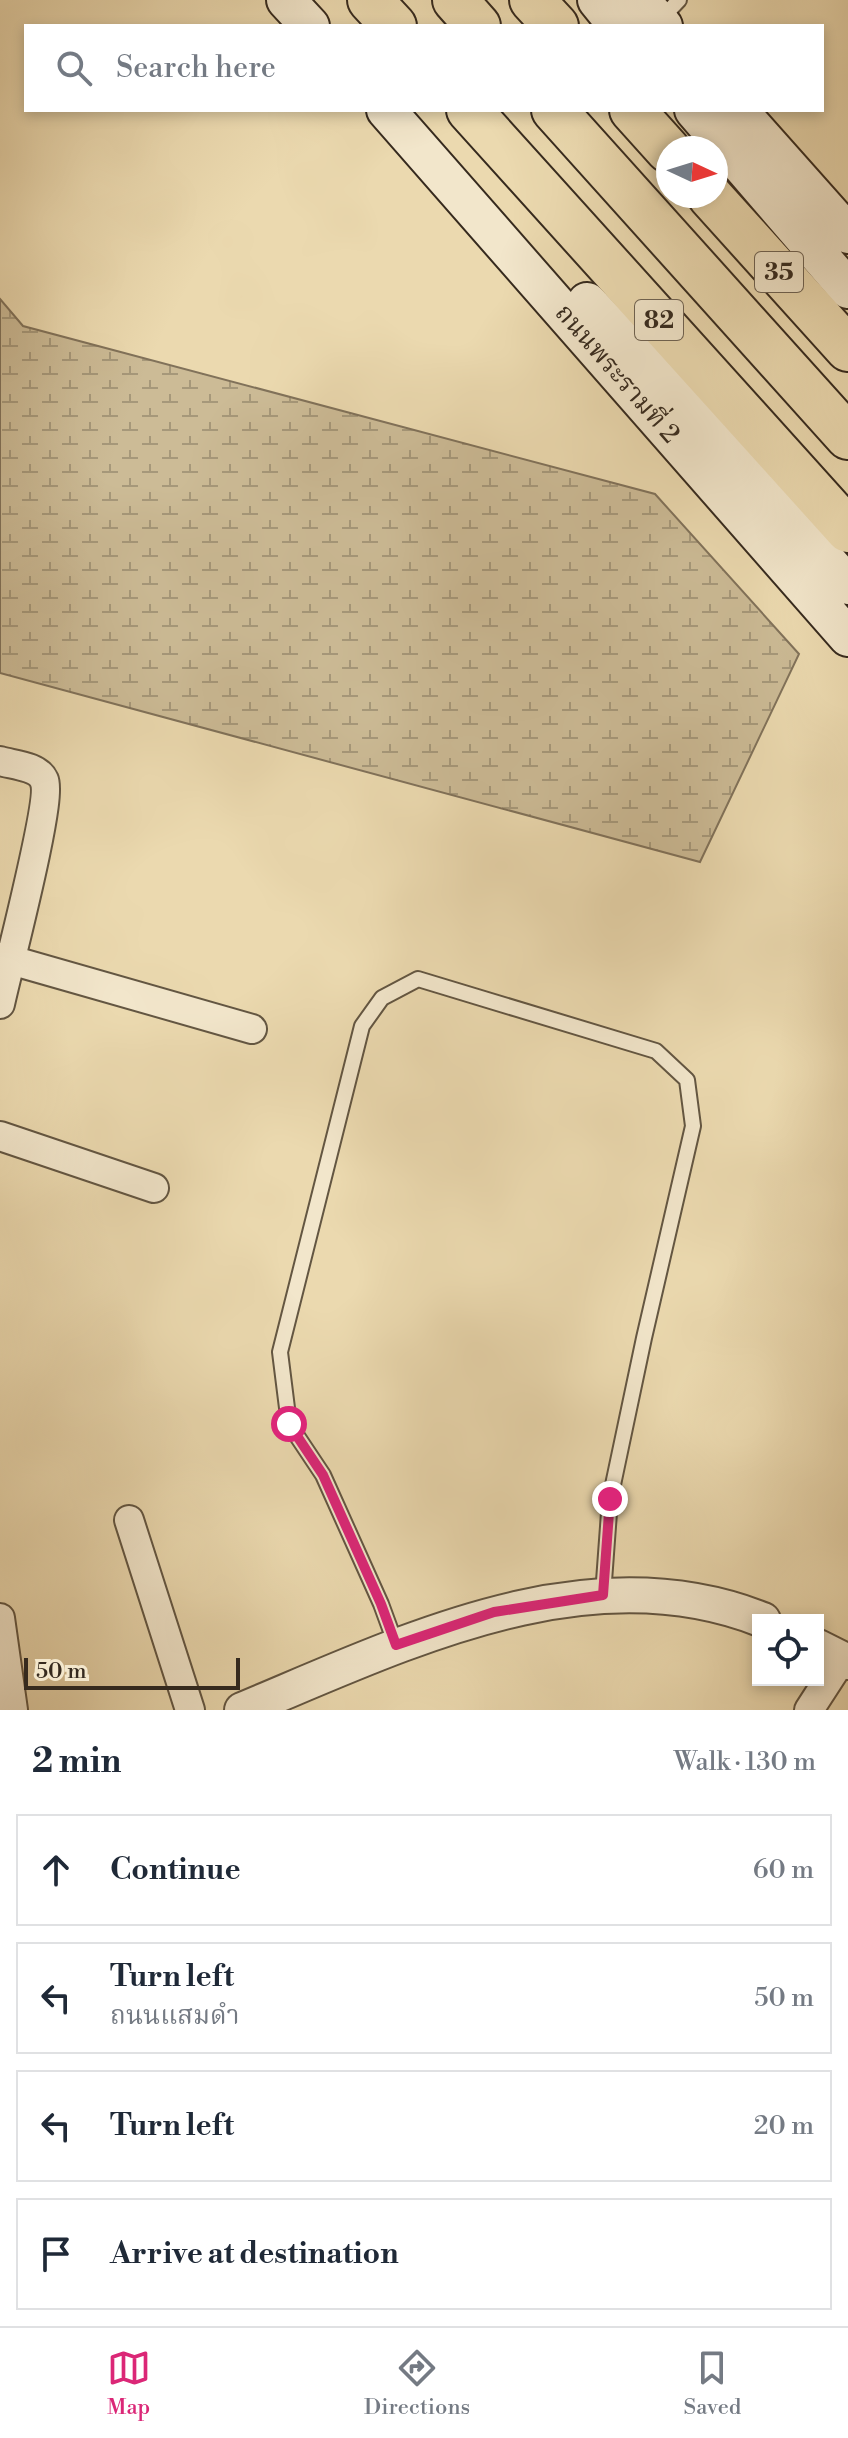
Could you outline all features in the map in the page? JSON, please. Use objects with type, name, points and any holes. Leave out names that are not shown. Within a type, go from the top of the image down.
[{"type":"highway","points":[[370,0],[392,24]]},
{"type":"highway","points":[[382,0],[403,24]]},
{"type":"highway","points":[[455,0],[476,24]]},
{"type":"highway","points":[[532,0],[554,24]]},
{"type":"highway","name":"82","points":[[471,112],[848,530]]},
{"type":"highway","points":[[483,112],[848,514]]},
{"type":"highway","name":"82","points":[[556,112],[848,437]]},
{"type":"highway","points":[[634,112],[656,137]]},
{"type":"highway","name":"35","points":[[721,208],[848,349]]},
{"type":"main road","points":[[286,0],[308,24]]},
{"type":"main road","points":[[597,0],[616,24]]},
{"type":"main road","name":"ถนนพระรามที่ 2","points":[[388,112],[848,637]]},
{"type":"main road","points":[[696,112],[848,289]]},
{"type":"main road","points":[[740,112],[848,234]]},
{"type":"main road","points":[[417,144],[516,232],[598,313],[695,414],[848,585]]},
{"type":"street","points":[[0,761],[35,770],[43,777],[46,790],[40,831],[5,958],[0,1004]]},
{"type":"street","points":[[5,958],[252,1029]]},
{"type":"street","points":[[0,1136],[154,1188]]},
{"type":"street","points":[[129,1520],[190,1710]]},
{"type":"street","points":[[242,1710],[396,1645],[494,1612],[603,1595],[654,1595],[729,1606],[752,1615]]},
{"type":"street","points":[[0,1618],[13,1710]]},
{"type":"street","points":[[809,1710],[836,1656]]},
{"type":"lane","points":[[396,1645],[323,1475],[289,1424],[280,1352],[362,1026],[382,998],[418,979],[656,1051],[687,1080],[693,1126],[610,1499],[603,1595]]},
{"type":"green space","points":[[0,299],[23,326],[655,494],[799,654],[700,862],[0,673]]},
{"type":"route","points":[[289,1424],[323,1475],[396,1645],[494,1612],[603,1595],[610,1499]]}]
